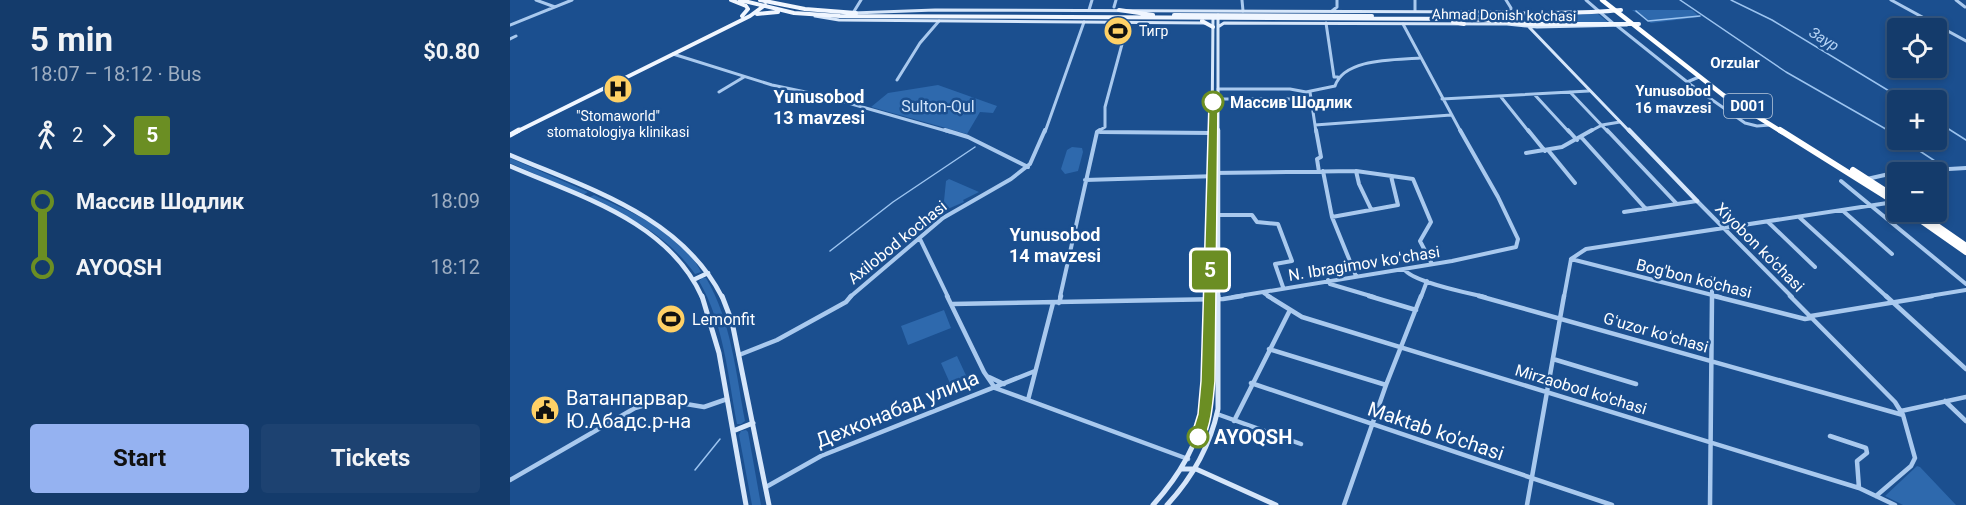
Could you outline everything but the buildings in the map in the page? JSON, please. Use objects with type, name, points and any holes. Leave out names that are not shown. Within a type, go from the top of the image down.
[{"type":"highway","points":[[1602,12],[1608,9],[1605,1]]},
{"type":"highway","name":"D001","points":[[1605,1],[1720,88],[1773,124],[1867,179],[1887,195]]},
{"type":"highway","name":"D001","points":[[1636,25],[1699,77],[1887,196]]},
{"type":"highway","points":[[1924,222],[1965,248]]},
{"type":"highway","points":[[1930,222],[1965,248]]},
{"type":"main road","points":[[731,0],[746,6]]},
{"type":"main road","points":[[738,0],[749,9],[742,16]]},
{"type":"main road","name":"Ahmad Donish ko'chasi","points":[[738,0],[794,13],[828,17],[939,21],[1200,22],[1215,28],[1224,23],[1464,24],[1552,27],[1636,25]]},
{"type":"main road","name":"Ahmad Donish ko'chasi","points":[[760,0],[792,7],[853,13],[1468,16],[1509,12],[1520,19],[1512,22]]},
{"type":"main road","points":[[778,0],[792,7]]},
{"type":"main road","points":[[670,53],[750,16],[770,1]]},
{"type":"main road","points":[[510,133],[763,6]]},
{"type":"main road","name":"Ahmad Donish ko'chasi","points":[[853,13],[934,10],[1119,10],[1280,19],[1427,20],[1617,26]]},
{"type":"main road","points":[[1119,10],[1152,15]]},
{"type":"main road","points":[[828,17],[826,13],[831,11]]},
{"type":"main road","points":[[1224,11],[1258,15]]},
{"type":"main road","name":"Ahmad Donish ko'chasi","points":[[828,17],[1170,18],[1216,15],[1224,11],[1618,11]]},
{"type":"main road","points":[[1292,15],[1324,11]]},
{"type":"main road","points":[[750,16],[769,12],[794,13]]},
{"type":"main road","points":[[1167,505],[1196,469],[1209,440],[1217,414],[1218,215],[1213,133],[1216,15]]},
{"type":"main road","points":[[1104,22],[1139,18]]},
{"type":"main road","points":[[1152,22],[1170,18],[1202,21],[1215,28]]},
{"type":"main road","points":[[1280,19],[1304,23]]},
{"type":"main road","points":[[1427,20],[1464,24]]},
{"type":"main road","points":[[1552,27],[1563,25]]},
{"type":"main road","name":"Xiyobon ko'chasi","points":[[1528,26],[1697,201]]},
{"type":"main road","points":[[1153,505],[1188,460],[1198,437],[1206,404],[1218,99],[1215,28]]},
{"type":"main road","points":[[510,154],[637,211],[665,227],[689,249],[708,273],[726,307],[739,355],[769,505]]},
{"type":"main road","points":[[510,166],[627,219],[654,236],[674,254],[693,280],[713,321],[746,505]]},
{"type":"main road","points":[[586,200],[588,195],[597,193]]},
{"type":"main road","points":[[693,280],[708,273]]},
{"type":"main road","points":[[733,431],[753,423]]},
{"type":"main road","name":"Дехконабад улица","points":[[1188,460],[1196,469]]},
{"type":"main road","points":[[1182,469],[1196,469],[1276,505]]},
{"type":"street","points":[[536,0],[555,7]]},
{"type":"street","points":[[510,25],[572,0]]},
{"type":"street","points":[[853,13],[861,0]]},
{"type":"street","points":[[1089,10],[1092,0]]},
{"type":"street","points":[[1114,7],[1116,0]]},
{"type":"street","points":[[1242,0],[1243,11]]},
{"type":"street","points":[[1332,11],[1337,7],[1337,0]]},
{"type":"street","points":[[1415,0],[1415,12]]},
{"type":"street","points":[[1506,0],[1509,12]]},
{"type":"street","points":[[1586,0],[1687,82],[1748,124],[1773,124]]},
{"type":"street","points":[[1891,0],[1966,41]]},
{"type":"street","points":[[1956,0],[1965,7]]},
{"type":"street","points":[[897,80],[920,43],[939,21]]},
{"type":"street","points":[[670,53],[745,77],[849,103],[968,137],[1028,167],[1050,120],[1084,22]]},
{"type":"street","points":[[1059,303],[1084,180],[1097,132],[1105,128],[1106,107],[1128,22]]},
{"type":"street","points":[[1326,23],[1334,76],[1338,77]]},
{"type":"street","points":[[1315,125],[1451,115],[1403,24]]},
{"type":"street","points":[[510,37],[516,36]]},
{"type":"street","points":[[1218,89],[1290,89],[1297,93],[1310,92],[1335,86],[1338,77],[1351,69],[1372,62],[1420,58]]},
{"type":"street","points":[[719,92],[745,77]]},
{"type":"street","points":[[1687,82],[1699,77]]},
{"type":"street","points":[[1442,99],[1589,91]]},
{"type":"street","points":[[1310,92],[1321,156],[1317,159],[1332,217],[1356,276]]},
{"type":"street","points":[[1570,92],[1677,204]]},
{"type":"street","points":[[1534,94],[1646,209]]},
{"type":"street","points":[[1500,96],[1575,183]]},
{"type":"street","points":[[1218,99],[1291,99]]},
{"type":"street","name":"N. Ibragimov koʻchasi","points":[[952,304],[1218,299],[1404,269],[1514,248],[1518,244],[1518,239],[1498,197],[1451,115]]},
{"type":"street","points":[[1526,153],[1547,150],[1579,139],[1602,125],[1620,122]]},
{"type":"street","points":[[1097,132],[1213,133]]},
{"type":"street","name":"Axilobod kochasi","points":[[739,355],[777,340],[846,302],[853,293],[943,218],[988,194],[1028,167]]},
{"type":"street","points":[[1867,179],[1898,172],[1966,168]]},
{"type":"street","points":[[1084,180],[1321,171],[1356,171],[1414,180],[1431,222],[1420,241],[1432,264]]},
{"type":"street","points":[[1356,171],[1359,184],[1371,209]]},
{"type":"street","points":[[1332,217],[1399,204],[1391,176]]},
{"type":"street","points":[[1855,176],[1840,181],[1966,284]]},
{"type":"street","points":[[1624,212],[1697,201]]},
{"type":"street","name":"Xiyobon ko'chasi","points":[[1697,201],[1902,413],[1915,458],[1911,466],[1876,496]]},
{"type":"street","points":[[1527,505],[1571,259],[1586,249],[1887,203]]},
{"type":"street","points":[[1841,210],[1892,254]]},
{"type":"street","points":[[1218,215],[1252,215],[1257,222],[1278,224],[1292,261],[1275,264],[1283,287]]},
{"type":"street","points":[[1798,217],[1966,369]]},
{"type":"street","points":[[1768,221],[1815,267]]},
{"type":"street","points":[[920,239],[984,372],[995,388],[1035,371]]},
{"type":"street","name":"Bog'bon ko'chasi","points":[[1571,259],[1805,319],[1966,290]]},
{"type":"street","name":"Gʻuzor koʻchasi","points":[[1404,269],[1407,274],[1427,281],[1902,413],[1966,397]]},
{"type":"street","points":[[1710,505],[1712,278]]},
{"type":"street","points":[[1328,280],[1330,284],[1416,310]]},
{"type":"street","points":[[1344,505],[1386,385],[1427,281]]},
{"type":"street","name":"Mirzaobod ko'chasi","points":[[1264,292],[1289,312],[1859,488],[1894,505]]},
{"type":"street","points":[[1028,400],[1053,303]]},
{"type":"street","points":[[1234,421],[1251,383],[1289,312]]},
{"type":"street","points":[[1269,349],[1386,385]]},
{"type":"street","points":[[1553,359],[1636,384]]},
{"type":"street","points":[[989,377],[1004,384]]},
{"type":"street","name":"Maktab ko'chasi","points":[[1251,383],[1612,505]]},
{"type":"street","name":"Дехконабад улица","points":[[766,487],[821,456],[995,388],[1188,460]]},
{"type":"street","points":[[510,480],[635,408],[662,400],[704,407],[727,399]]},
{"type":"street","points":[[1944,401],[1966,421]]},
{"type":"street","points":[[1217,414],[1300,444]]},
{"type":"street","points":[[1830,436],[1866,448],[1867,453],[1857,461],[1859,488]]},
{"type":"green space","points":[[1632,10],[1692,10],[1700,17],[1651,23]]},
{"type":"green space","points":[[1520,13],[1535,14],[1537,17],[1562,17],[1561,13],[1598,14],[1609,23],[1525,23]]},
{"type":"green space","name":"Sulton-Qul","points":[[938,85],[997,106],[993,113],[980,112],[967,134],[871,107],[888,93]]},
{"type":"green space","points":[[1072,147],[1082,148],[1083,152],[1078,171],[1065,174],[1061,169],[1067,150]]},
{"type":"green space","points":[[510,158],[588,192],[583,195],[510,163]]},
{"type":"green space","points":[[949,179],[979,192],[963,200],[964,202],[943,211],[946,181]]},
{"type":"green space","points":[[594,195],[655,225],[669,235],[692,258],[701,272],[695,274],[672,248],[647,228],[588,198]]},
{"type":"green space","points":[[706,278],[714,294],[727,329],[745,421],[741,424],[737,424],[720,332],[699,281]]},
{"type":"green space","points":[[944,310],[951,328],[908,345],[901,326]]},
{"type":"green space","points":[[957,356],[970,384],[953,390],[941,363]]},
{"type":"green space","points":[[746,430],[761,505],[752,505],[739,435],[741,431]]},
{"type":"green space","points":[[1917,466],[1956,505],[1903,505],[1885,496]]},
{"type":"waterway","points":[[1680,0],[1786,72],[1887,130]]},
{"type":"waterway","name":"Заур","points":[[1731,0],[1772,20],[1888,90]]},
{"type":"waterway","points":[[1636,11],[1648,21],[1700,16]]},
{"type":"waterway","name":"Заур","points":[[1947,128],[1966,140]]},
{"type":"waterway","points":[[830,251],[893,202],[975,147]]},
{"type":"waterway","points":[[1918,150],[1936,162]]},
{"type":"waterway","points":[[695,470],[720,439]]},
{"type":"bus line","name":"5","points":[[1198,437],[1205,414],[1208,381],[1213,102]]},
{"type":"place","name":"Тигр","points":[[1118,31]]},
{"type":"place","name":"\"Stomaworld\" stomatologiya klinikasi","points":[[618,89]]},
{"type":"place","name":"Массив Шодлик","points":[[1213,102]]},
{"type":"place","name":"Lemonfit","points":[[671,319]]},
{"type":"place","name":"Ватанпарвар Ю.Абадс.р-на","points":[[545,410]]},
{"type":"place","name":"AYOQSH","points":[[1198,437]]},
{"type":"district","name":"Orzular","points":[[1735,63]]},
{"type":"district","name":"Yunusobod 16 mavzesi","points":[[1673,100]]},
{"type":"district","name":"Yunusobod 13 mavzesi","points":[[819,107]]},
{"type":"district","name":"Yunusobod 14 mavzesi","points":[[1055,245]]}]
